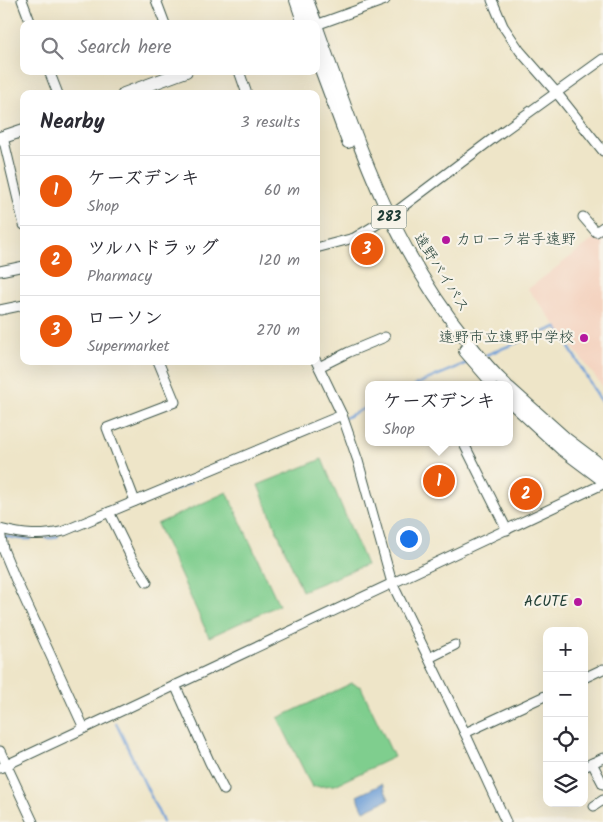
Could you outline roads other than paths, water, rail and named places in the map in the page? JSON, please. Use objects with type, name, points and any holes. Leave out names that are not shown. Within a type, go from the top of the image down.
[{"type":"highway","points":[[296,0],[303,20]]},
{"type":"highway","name":"遠野バイパス","points":[[307,0],[314,20]]},
{"type":"highway","name":"遠野バイパス","points":[[320,37],[399,255],[439,318],[490,381]]},
{"type":"highway","name":"遠野バイパス","points":[[320,66],[359,168],[386,219],[451,321],[502,381]]},
{"type":"highway","points":[[135,90],[176,75]]},
{"type":"highway","points":[[2,138],[20,131]]},
{"type":"highway","points":[[513,392],[566,439],[603,467]]},
{"type":"highway","points":[[513,404],[563,450],[603,480]]},
{"type":"street","points":[[22,0],[30,20]]},
{"type":"street","points":[[156,0],[163,20]]},
{"type":"street","points":[[320,24],[385,0]]},
{"type":"street","points":[[492,0],[503,26],[520,52],[556,92],[603,151]]},
{"type":"street","points":[[320,247],[354,238],[386,219],[603,59]]},
{"type":"street","points":[[51,75],[57,90]]},
{"type":"street","points":[[240,75],[246,90]]},
{"type":"street","points":[[2,138],[20,209]]},
{"type":"street","points":[[583,217],[596,232],[603,227]]},
{"type":"street","points":[[0,271],[20,267]]},
{"type":"street","points":[[0,310],[20,306]]},
{"type":"street","points":[[320,363],[385,337]]},
{"type":"street","points":[[135,501],[108,428],[175,402],[160,365]]},
{"type":"street","points":[[318,365],[342,415],[358,461],[392,583],[506,822]]},
{"type":"street","points":[[84,728],[14,578],[3,549],[0,534],[35,536],[50,534],[110,515],[135,501],[342,415]]},
{"type":"street","points":[[465,446],[507,530]]},
{"type":"street","points":[[3,766],[603,484]]},
{"type":"street","points":[[110,515],[132,559],[147,582]]},
{"type":"street","points":[[429,658],[455,645]]},
{"type":"street","points":[[588,676],[603,669]]},
{"type":"street","points":[[176,685],[210,763],[224,790]]},
{"type":"street","points":[[465,733],[543,697]]},
{"type":"street","points":[[0,751],[3,766],[33,822]]},
{"type":"street","points":[[603,758],[588,765],[603,784]]},
{"type":"street","points":[[594,806],[603,800]]},
{"type":"water","points":[[382,784],[389,799],[364,811],[357,796]]},
{"type":"waterway","points":[[486,355],[557,328],[603,405]]},
{"type":"waterway","points":[[424,381],[469,362]]},
{"type":"waterway","points":[[345,418],[365,408]]},
{"type":"waterway","points":[[140,504],[190,483]]},
{"type":"waterway","points":[[4,536],[31,539]]},
{"type":"waterway","points":[[46,538],[58,536]]},
{"type":"waterway","points":[[116,723],[163,822]]},
{"type":"place","name":"カローラ岩手遠野","points":[[446,240]]},
{"type":"place","name":"ローソン","points":[[367,249]]},
{"type":"place","name":"遠野市立遠野中学校","points":[[584,338]]},
{"type":"place","name":"ケーズデンキ","points":[[439,481]]},
{"type":"place","name":"ツルハドラッグ","points":[[526,494]]},
{"type":"place","name":"ACUTE","points":[[578,602]]}]
